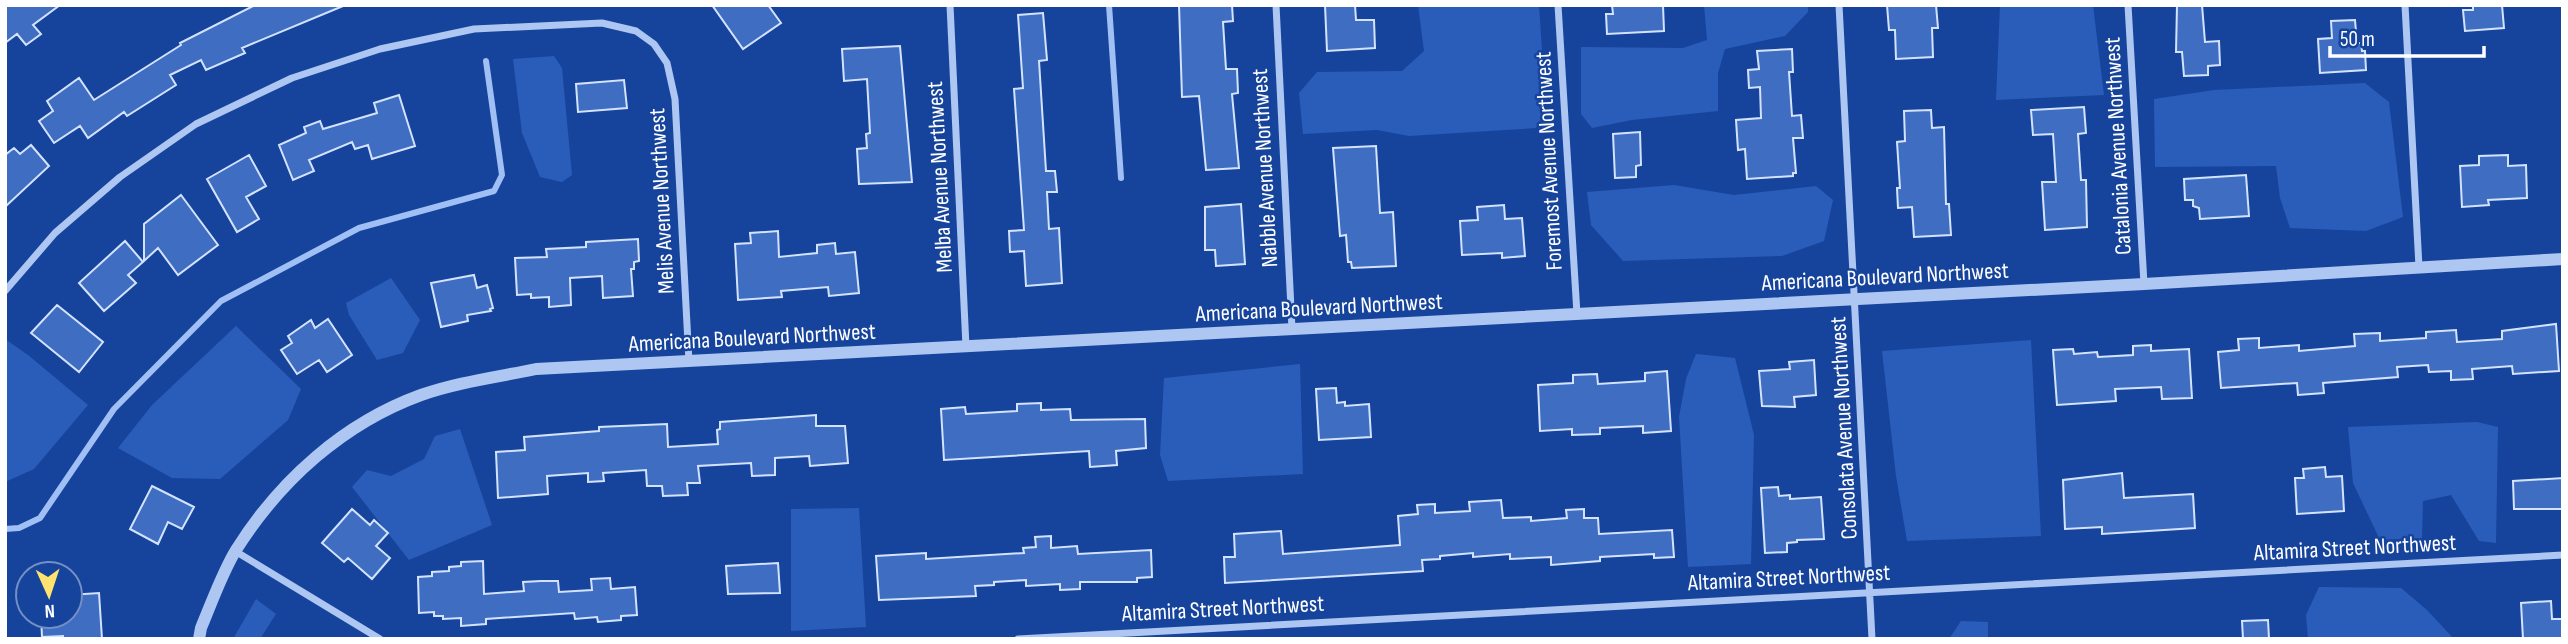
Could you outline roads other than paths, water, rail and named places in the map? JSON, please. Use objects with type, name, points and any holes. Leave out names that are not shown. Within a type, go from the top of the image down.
[{"type":"street","name":"Melba Avenue Northwest","points":[[950,5],[966,347]]},
{"type":"street","name":"Nabble Avenue Northwest","points":[[1276,5],[1292,329]]},
{"type":"street","name":"Foremost Avenue Northwest","points":[[1558,5],[1577,314]]},
{"type":"street","name":"Consolata Avenue Northwest","points":[[1839,5],[1872,639]]},
{"type":"street","name":"Catalonia Avenue Northwest","points":[[2128,5],[2144,284]]},
{"type":"street","points":[[2405,5],[2419,267]]},
{"type":"street","name":"Melis Avenue Northwest","points":[[5,291],[55,233],[120,177],[196,124],[292,78],[380,48],[474,29],[603,23],[636,31],[654,44],[667,63],[675,99],[689,362]]},
{"type":"street","name":"Americana Boulevard Northwest","points":[[199,639],[201,628],[235,551],[268,505],[307,463],[366,420],[422,395],[536,369],[2144,284],[2563,259]]},
{"type":"street","points":[[235,551],[380,639]]},
{"type":"street","name":"Altamira Street Northwest","points":[[1018,639],[2563,555]]},
{"type":"waterway","points":[[1109,5],[1121,178]]},
{"type":"waterway","points":[[5,529],[19,528],[40,518],[114,409],[221,301],[359,228],[494,191],[502,175],[486,61]]}]
